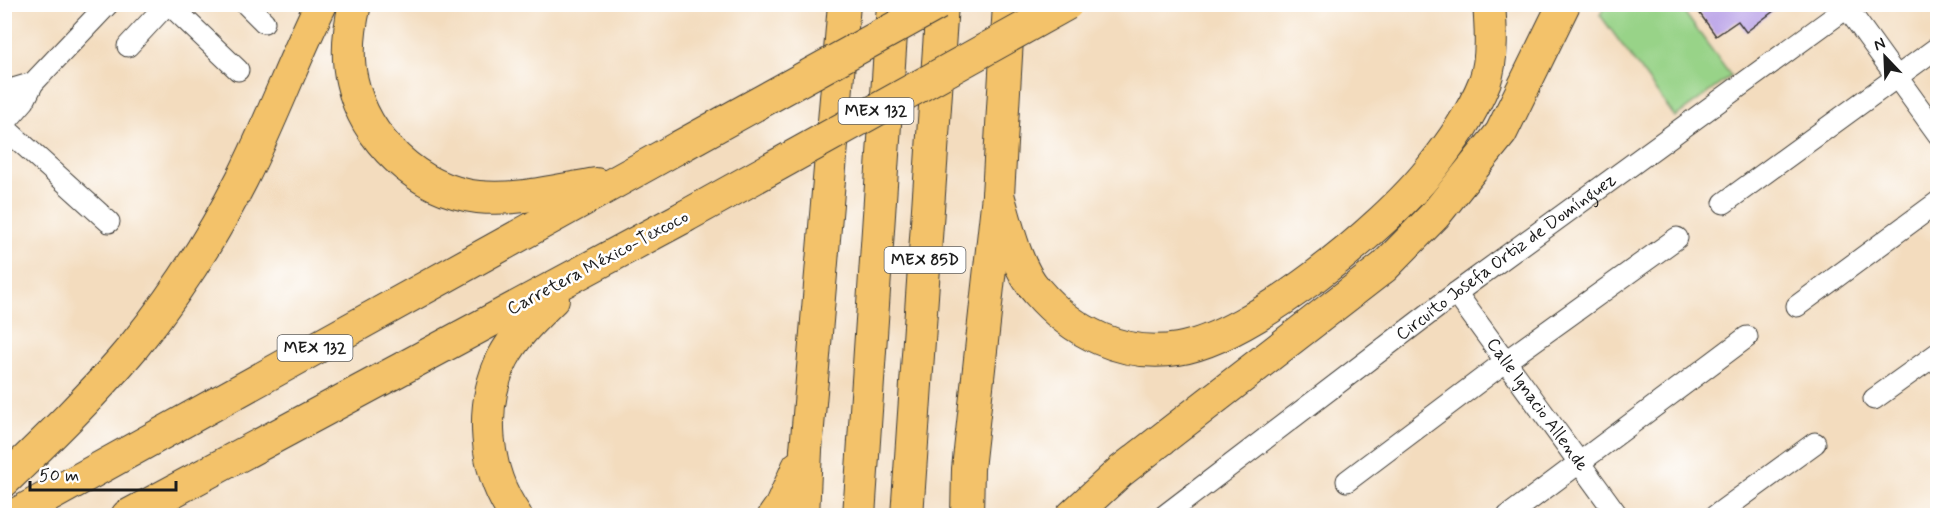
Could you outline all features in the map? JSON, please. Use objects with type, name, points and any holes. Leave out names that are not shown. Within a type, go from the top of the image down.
[{"type":"highway","points":[[4,481],[88,398],[134,346],[170,298],[206,243],[243,178],[321,4]]},
{"type":"highway","points":[[355,4],[350,23],[348,50],[352,81],[360,107],[373,132],[391,153],[416,173],[444,189],[477,197],[512,198],[617,180]]},
{"type":"highway","points":[[802,516],[844,4]]},
{"type":"highway","name":"MEX 85D","points":[[859,516],[893,4]]},
{"type":"highway","name":"MEX 132","points":[[13,516],[938,4]]},
{"type":"highway","name":"MEX 85D","points":[[907,516],[942,4]]},
{"type":"highway","points":[[967,516],[968,469],[998,195],[1009,4]]},
{"type":"highway","name":"Carretera México-Texcoco","points":[[127,516],[684,217],[1067,4]]},
{"type":"highway","points":[[998,195],[1017,257],[1035,290],[1063,317],[1097,339],[1139,351],[1178,349],[1223,334],[1272,307],[1319,273],[1377,225],[1429,172],[1467,119],[1486,79],[1491,36],[1489,4]]},
{"type":"highway","points":[[1072,516],[1083,503],[1121,471],[1384,267],[1435,215],[1501,134],[1564,4]]},
{"type":"highway","points":[[516,516],[504,494],[490,450],[487,428],[488,407],[494,380],[503,358],[519,334],[580,273]]},
{"type":"highway","points":[[774,516],[781,506],[806,450]]},
{"type":"street","points":[[108,4],[33,83],[24,101],[4,125],[109,222]]},
{"type":"street","points":[[128,46],[168,4],[238,70]]},
{"type":"street","points":[[246,4],[264,22]]},
{"type":"street","points":[[1849,6],[1938,134]]},
{"type":"street","name":"Circuito Josefa Ortiz de Domínguez","points":[[1164,516],[1456,293],[1849,6]]},
{"type":"street","points":[[1724,203],[1938,47]]},
{"type":"street","points":[[4,95],[13,89],[33,83]]},
{"type":"street","points":[[1797,306],[1938,202]]},
{"type":"street","points":[[1347,481],[1506,361],[1677,238]]},
{"type":"street","name":"Calle Ignacio Allende","points":[[1456,293],[1618,516]]},
{"type":"street","points":[[1508,516],[1748,337]]},
{"type":"street","points":[[1874,399],[1938,353]]},
{"type":"street","points":[[1715,516],[1815,443]]},
{"type":"green space","points":[[1606,4],[1679,5],[1731,76],[1675,117],[1600,15]]},
{"type":"building","points":[[1693,4],[1783,4],[1746,32],[1738,21],[1716,36]]}]
